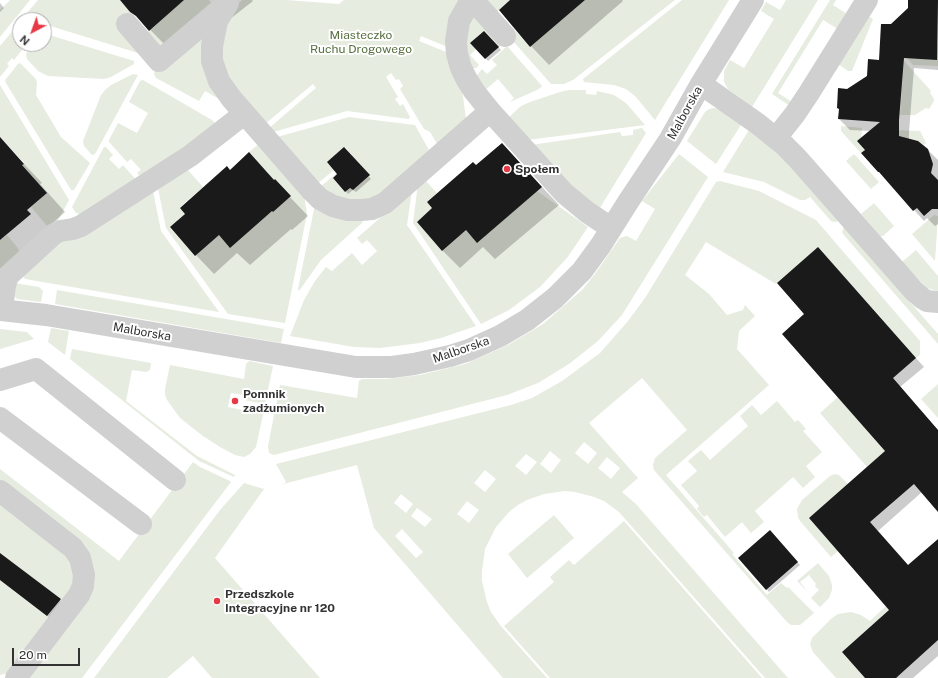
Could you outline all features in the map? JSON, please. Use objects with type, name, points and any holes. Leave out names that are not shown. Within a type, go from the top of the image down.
[{"type":"street","points":[[506,36],[472,0],[460,21],[456,41],[461,68],[467,80],[490,110],[564,193],[587,212],[611,228]]},
{"type":"street","name":"Malborska","points":[[1,310],[53,317],[342,365],[378,367],[414,364],[469,350],[500,336],[527,320],[556,298],[573,281],[592,258],[670,139],[701,84],[753,0]]},
{"type":"street","points":[[776,138],[810,93],[867,0]]},
{"type":"street","points":[[229,1],[220,14],[212,46],[212,61],[222,87],[314,194],[333,206],[354,210],[372,209],[389,200],[490,110]]},
{"type":"street","points":[[127,24],[159,61],[229,1]]},
{"type":"street","points":[[701,84],[776,138],[797,158],[914,292],[927,301],[938,302]]},
{"type":"street","points":[[1,310],[5,284],[8,276],[52,236],[60,231],[81,226],[198,151],[244,114]]},
{"type":"street","points":[[0,380],[36,369],[175,480]]},
{"type":"street","points":[[0,418],[141,524]]},
{"type":"street","points":[[0,491],[73,548],[80,558],[84,575],[83,586],[79,595],[16,678]]},
{"type":"green space","points":[[10,0],[30,0],[20,12],[12,12],[12,22],[0,37],[0,10]]},
{"type":"green space","points":[[38,0],[120,0],[133,15],[131,16],[138,53],[52,26],[52,12],[28,12]]},
{"type":"green space","points":[[184,0],[209,0],[214,6],[161,49],[145,35],[164,18],[163,17]]},
{"type":"green space","name":"Miasteczko Ruchu Drogowego","points":[[242,0],[286,0],[339,4],[344,0],[462,0],[450,48],[421,36],[419,41],[451,54],[463,96],[466,119],[439,147],[430,132],[424,129],[400,89],[403,86],[399,79],[396,80],[391,73],[386,77],[398,97],[395,99],[400,106],[403,104],[410,117],[409,119],[347,111],[270,133],[269,128],[316,88],[313,84],[265,124],[262,124],[222,68],[221,36],[235,7]]},
{"type":"green space","points":[[486,0],[510,0],[495,14]]},
{"type":"green space","points":[[585,0],[675,0],[573,80],[564,84],[551,84],[513,41],[511,30],[513,28],[530,47]]},
{"type":"green space","points":[[682,0],[729,0],[655,120],[635,96],[626,89],[614,85],[584,82],[583,79]]},
{"type":"green space","points":[[786,0],[818,0],[752,107],[728,89],[724,82],[724,71],[730,60],[744,68],[774,19],[761,11],[766,2],[780,10]]},
{"type":"green space","points":[[830,0],[836,0],[833,5],[847,14],[838,29],[823,20],[778,93],[792,102],[790,106],[772,94]]},
{"type":"green space","points":[[474,14],[504,42],[496,50],[481,33],[471,43],[476,49],[470,55],[479,65],[476,68],[468,68],[464,44],[471,16]]},
{"type":"green space","points":[[868,16],[873,19],[852,71],[848,71],[838,64]]},
{"type":"green space","points":[[202,31],[221,100],[205,91],[199,101],[156,78],[154,74],[155,70]]},
{"type":"green space","points":[[12,32],[12,52],[20,52],[14,60],[12,58],[7,64],[9,66],[0,77],[0,46]]},
{"type":"green space","points":[[52,36],[134,61],[134,64],[111,77],[104,79],[48,76],[38,71],[27,59],[26,54],[28,52],[52,52]]},
{"type":"green space","points":[[938,40],[938,66],[913,65],[907,58],[936,60]]},
{"type":"green space","points":[[507,46],[542,86],[539,89],[510,102],[514,98],[498,79],[484,91],[474,79],[482,69],[487,74],[497,65],[492,60]]},
{"type":"green space","points":[[904,61],[931,91],[930,93],[934,101],[929,109],[926,108],[915,115],[900,115]]},
{"type":"green space","points":[[20,63],[35,78],[37,82],[36,95],[61,137],[90,163],[74,190],[71,190],[6,83],[5,80]]},
{"type":"green space","points":[[133,74],[138,75],[95,154],[92,155],[84,146],[83,141],[101,95],[111,85]]},
{"type":"green space","points":[[143,80],[212,120],[216,124],[142,179],[137,173],[141,170],[131,159],[127,162],[109,142],[109,140],[118,123],[137,133],[148,113],[129,102],[140,81]]},
{"type":"green space","points":[[0,85],[69,200],[55,226],[48,227],[31,207],[47,193],[22,165],[24,163],[9,147],[0,155]]},
{"type":"green space","points":[[569,90],[586,90],[586,94],[596,95],[597,91],[614,95],[626,103],[645,125],[527,140],[508,118],[521,106]]},
{"type":"green space","points":[[714,108],[719,109],[741,125],[716,164],[687,141],[705,112]]},
{"type":"green space","points":[[349,117],[415,125],[429,150],[380,197],[348,202],[320,187],[337,173],[333,178],[345,192],[350,188],[353,190],[369,176],[345,147],[334,170],[317,184],[277,137]]},
{"type":"green space","points":[[841,126],[862,128],[861,138],[858,141],[865,150],[861,153],[841,131]]},
{"type":"green space","points":[[642,128],[646,133],[598,211],[585,203],[531,145],[620,132],[622,136],[633,135],[633,130]]},
{"type":"green space","points":[[749,130],[790,166],[838,221],[831,221],[810,197],[805,200],[800,200],[764,182],[723,172]]},
{"type":"green space","points":[[894,130],[920,131],[926,143],[924,145],[918,141],[908,138],[902,139]]},
{"type":"green space","points":[[260,143],[304,194],[307,214],[285,323],[228,314],[166,228],[157,183],[186,168],[203,187],[180,207],[185,214],[170,228],[195,256],[218,233],[272,211],[290,196],[249,152]]},
{"type":"green space","points":[[104,147],[106,147],[113,155],[109,159],[119,169],[123,165],[138,182],[87,216],[76,213],[72,207]]},
{"type":"green space","points":[[679,154],[708,177],[622,315],[598,341],[569,364],[538,383],[507,395],[274,455],[269,453],[268,446],[280,385],[357,398],[359,381],[362,379],[387,379],[420,375],[465,364],[508,345],[543,324],[583,289],[620,238],[627,236],[636,241],[655,209],[642,201]]},
{"type":"green space","points":[[854,154],[879,182],[871,189],[846,161]]},
{"type":"green space","points":[[424,179],[437,193],[427,202],[432,208],[417,222],[442,251],[459,235],[464,228],[477,242],[537,191],[588,227],[567,258],[540,287],[509,310],[481,324],[413,223],[418,184]]},
{"type":"green space","points":[[720,181],[759,191],[816,220],[920,341],[920,355],[916,358],[818,248],[776,284],[706,242],[685,275],[709,294],[727,315],[743,310],[745,305],[755,316],[739,331],[737,349],[769,385],[666,475],[734,553],[732,554],[767,595],[781,583],[787,588],[788,587],[814,613],[800,625],[791,625],[787,622],[654,470],[653,465],[655,458],[687,430],[642,378],[589,423],[638,478],[622,492],[636,504],[788,678],[765,678],[619,512],[604,501],[594,497],[565,491],[544,494],[518,505],[510,511],[496,527],[485,549],[482,581],[491,612],[500,625],[547,678],[503,678],[374,528],[357,465],[283,484],[286,482],[276,464],[511,405],[532,398],[562,381],[600,353],[628,321],[645,298],[716,182]],"holes":[[[584,442],[597,453],[588,464],[575,453]],[[550,451],[561,460],[551,473],[540,464]],[[526,454],[537,462],[526,475],[515,466]],[[607,457],[620,468],[611,479],[598,468]],[[485,470],[496,479],[485,492],[474,483]],[[401,494],[413,504],[406,513],[394,503]],[[467,501],[479,510],[469,523],[457,514]],[[417,508],[432,519],[425,527],[411,516]],[[402,529],[423,552],[416,558],[395,536]]]},
{"type":"green space","points":[[152,186],[161,231],[219,312],[25,279],[20,273],[51,246]]},
{"type":"green space","points":[[412,190],[407,225],[476,326],[441,338],[420,343],[380,348],[354,347],[290,336],[304,300],[315,281],[326,267],[332,271],[352,253],[362,265],[377,251],[367,240],[362,244],[357,238]]},
{"type":"green space","points":[[874,203],[894,226],[883,236],[880,236],[861,214]]},
{"type":"green space","points":[[318,206],[359,217],[363,222],[321,260],[299,291],[298,289],[314,209]]},
{"type":"green space","points":[[934,215],[938,216],[935,261],[912,234]]},
{"type":"green space","points":[[844,227],[938,334],[938,344],[843,234],[842,232]]},
{"type":"green space","points":[[7,235],[20,252],[0,273],[0,240]]},
{"type":"green space","points":[[916,250],[938,276],[938,291],[927,288],[902,262]]},
{"type":"green space","points":[[14,283],[39,287],[43,291],[41,302],[17,299],[13,294]]},
{"type":"green space","points":[[57,290],[284,329],[281,343],[55,304]]},
{"type":"green space","points":[[51,328],[69,331],[65,355],[48,342]]},
{"type":"green space","points":[[0,329],[27,332],[34,339],[0,349]]},
{"type":"green space","points":[[72,349],[151,363],[150,370],[146,372],[132,370],[126,401],[197,456],[235,475],[234,477],[199,461],[70,359]]},
{"type":"green space","points":[[249,361],[273,366],[265,404],[244,400],[244,395],[231,393],[228,407],[242,410],[243,405],[264,410],[256,447],[250,454],[244,457],[235,455],[220,447],[180,418],[167,400],[165,389],[170,365],[244,379],[246,364]]},
{"type":"green space","points":[[938,384],[938,418],[921,399]]},
{"type":"green space","points":[[838,397],[885,451],[867,467],[820,413]]},
{"type":"green space","points":[[777,401],[795,422],[798,420],[806,429],[803,431],[822,452],[806,466],[815,477],[803,488],[793,477],[755,511],[764,522],[751,533],[742,522],[725,537],[707,515],[704,517],[697,509],[699,506],[681,485],[697,471],[688,461],[701,450],[710,460],[748,426],[740,416],[752,405],[761,415]]},
{"type":"green space","points":[[193,462],[231,482],[82,678],[24,678],[90,583],[0,484],[0,469],[119,561]]},
{"type":"green space","points":[[835,474],[839,475],[848,484],[809,518],[838,551],[831,557],[800,521],[797,509],[802,500],[830,476]]},
{"type":"green space","name":"Przedszkole Integracyjne nr 120","points":[[244,483],[264,489],[215,558],[320,678],[212,678],[193,656],[167,678],[94,678],[220,510]]},
{"type":"green space","points":[[0,499],[66,550],[77,584],[8,673],[0,675],[0,580],[48,616],[61,599],[0,553]]},
{"type":"green space","points":[[554,515],[574,538],[527,578],[508,554]]},
{"type":"green space","points":[[624,521],[762,678],[550,678],[504,626],[554,582],[550,577],[569,560],[574,565]]},
{"type":"green space","points":[[818,563],[829,576],[832,585],[829,598],[820,607],[811,598],[819,590],[809,575],[800,582],[808,592],[797,581]]},
{"type":"green space","points":[[886,606],[889,610],[842,652],[865,678],[836,678],[813,652],[810,644],[812,638],[838,614],[851,612],[861,615],[870,621]]},
{"type":"building","points":[[120,0],[184,0],[149,31]]},
{"type":"building","points":[[510,0],[585,0],[530,47],[499,10]]},
{"type":"building","points":[[908,0],[938,0],[937,60],[904,58],[899,120],[899,136],[918,141],[928,149],[933,164],[931,173],[938,180],[938,209],[932,209],[924,216],[917,208],[913,211],[861,153],[865,150],[857,141],[880,122],[838,119],[839,109],[837,108],[838,88],[847,89],[867,76],[868,59],[879,60],[881,24],[891,24],[908,8]]},
{"type":"building","points":[[484,31],[499,47],[485,59],[470,43]]},
{"type":"building","points":[[0,137],[47,193],[27,210],[31,214],[0,240]]},
{"type":"building","points":[[502,143],[542,187],[477,243],[466,230],[442,251],[417,222],[432,208],[427,202],[473,162],[476,165]]},
{"type":"building","points":[[344,147],[370,175],[353,190],[350,188],[345,192],[333,178],[337,174],[327,162]]},
{"type":"building","points":[[249,152],[274,180],[275,179],[291,196],[230,248],[219,235],[195,256],[170,227],[185,214],[180,208],[227,166],[230,170]]},
{"type":"building","points":[[818,247],[916,358],[893,378],[938,430],[938,512],[914,484],[870,522],[908,565],[938,539],[938,640],[896,678],[865,678],[842,652],[889,610],[809,518],[885,451],[782,334],[804,314],[777,283]]},
{"type":"building","points":[[770,530],[798,562],[766,590],[738,558]]},
{"type":"building","points":[[0,553],[61,599],[47,616],[0,580]]},
{"type":"place","name":"Społem","points":[[507,169]]},
{"type":"place","name":"Pomnik zadżumionych","points":[[235,401]]},
{"type":"place","name":"Przedszkole Integracyjne nr 120","points":[[217,601]]}]
